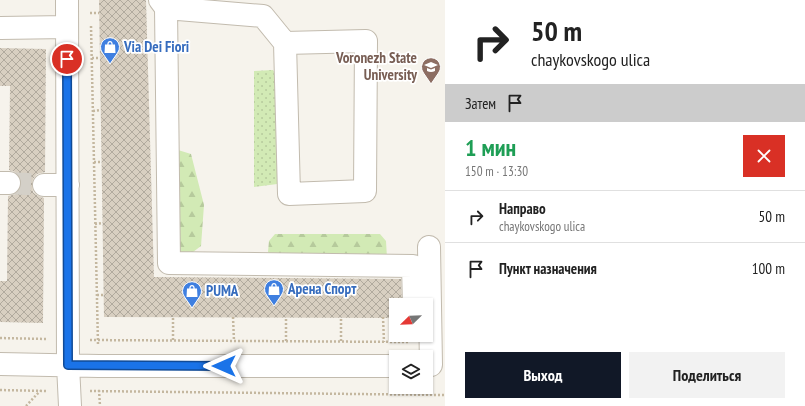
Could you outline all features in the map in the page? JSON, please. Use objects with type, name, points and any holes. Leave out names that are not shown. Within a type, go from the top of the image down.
[{"type":"street","points":[[67,0],[68,365],[70,406]]},
{"type":"street","points":[[285,43],[366,41],[365,191],[289,194],[285,43],[263,16],[163,4],[169,263],[413,266],[414,298]]},
{"type":"street","points":[[0,28],[67,27]]},
{"type":"street","points":[[44,185],[68,185]]},
{"type":"street","points":[[429,247],[430,298]]},
{"type":"street","points":[[431,342],[434,366]]},
{"type":"street","points":[[0,364],[99,366],[389,366]]},
{"type":"path","points":[[90,6],[100,406]]},
{"type":"path","points":[[90,13],[99,13]]},
{"type":"path","points":[[92,58],[100,58]]},
{"type":"path","points":[[93,110],[101,110]]},
{"type":"path","points":[[94,162],[102,162]]},
{"type":"path","points":[[95,224],[103,223]]},
{"type":"path","points":[[97,295],[104,295]]},
{"type":"path","points":[[173,340],[174,317]]},
{"type":"path","points":[[233,317],[234,341]]},
{"type":"path","points":[[286,317],[286,341]]},
{"type":"path","points":[[341,341],[342,317]]},
{"type":"path","points":[[383,317],[384,342]]},
{"type":"path","points":[[0,338],[389,342]]},
{"type":"path","points":[[0,390],[47,391]]},
{"type":"path","points":[[26,406],[40,391]]},
{"type":"path","points":[[100,391],[445,395]]},
{"type":"green space","points":[[273,70],[282,85],[285,183],[254,187],[254,71]]},
{"type":"green space","points":[[178,150],[191,154],[204,205],[201,246],[193,252],[179,252]]},
{"type":"green space","points":[[275,234],[380,234],[386,241],[387,258],[277,258],[268,252],[269,241]]},
{"type":"building","points":[[99,0],[146,0],[154,277],[401,279],[402,298],[389,298],[389,318],[104,317]]},
{"type":"building","points":[[0,48],[46,49],[45,172],[37,174],[33,179],[32,185],[33,192],[44,198],[43,323],[0,322],[0,281],[7,281],[8,196],[16,194],[20,189],[21,183],[20,176],[9,170],[10,86],[0,86]]},
{"type":"tunnel","points":[[9,183],[44,185]]},
{"type":"place","name":"Via Dei Fiori","points":[[110,64]]},
{"type":"place","name":"Voronezh State University","points":[[431,84]]},
{"type":"place","name":"Арена Спорт","points":[[274,306]]},
{"type":"place","name":"PUMA","points":[[192,308]]},
{"type":"route","points":[[67,59],[68,365],[224,366]]}]
